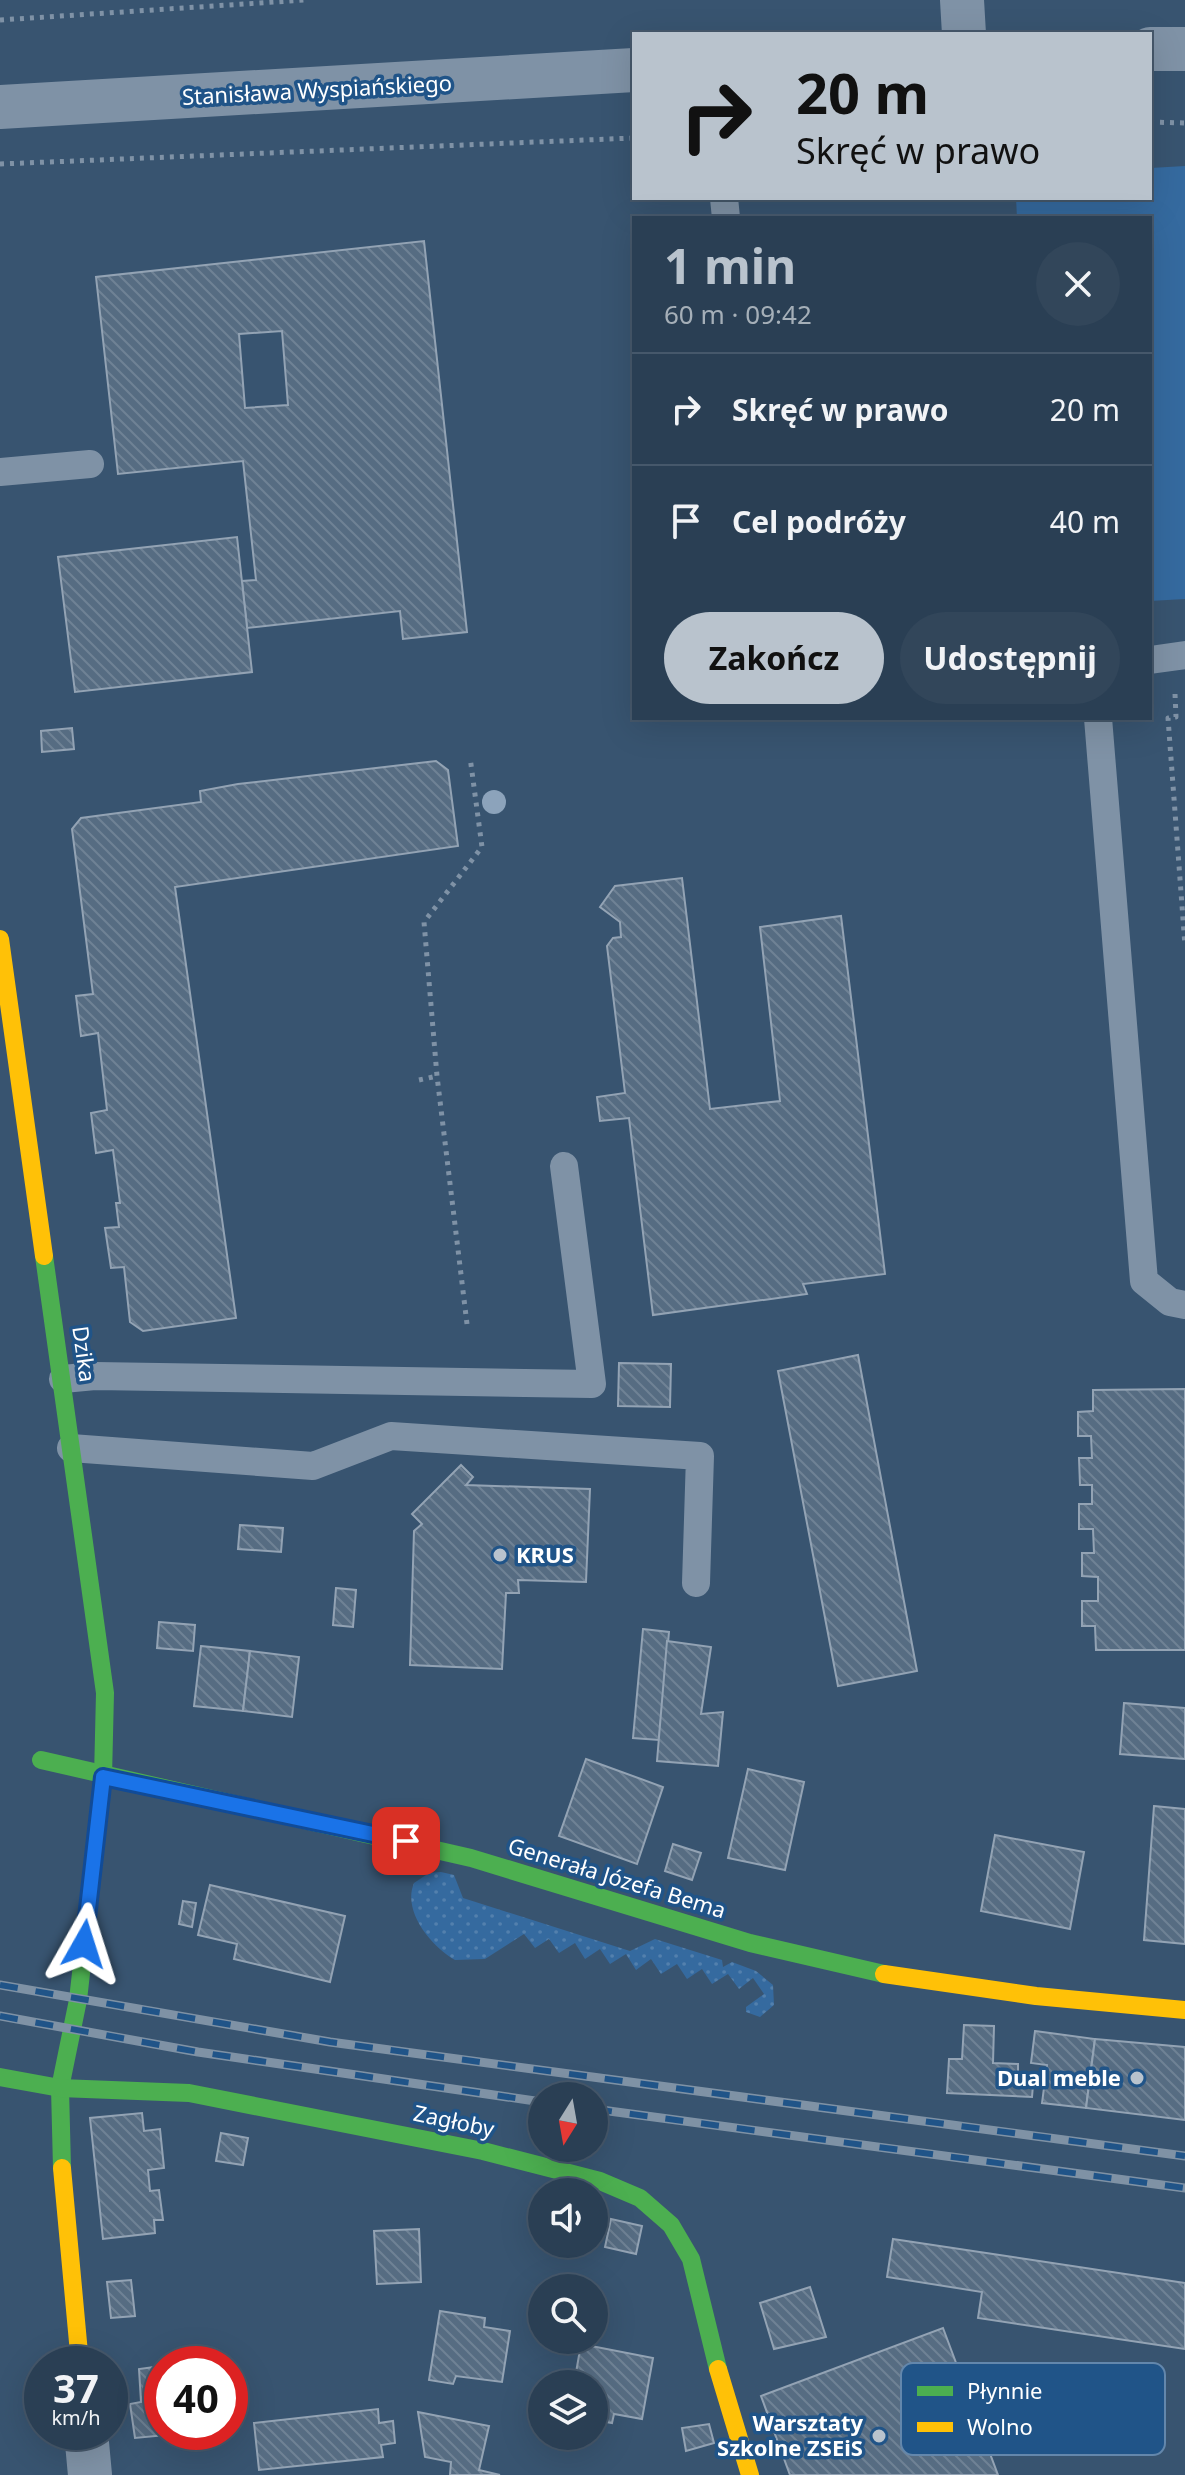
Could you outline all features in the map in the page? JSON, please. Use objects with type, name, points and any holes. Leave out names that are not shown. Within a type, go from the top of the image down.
[{"type":"street","points":[[962,0],[964,32]]},
{"type":"street","points":[[1152,49],[1185,49]]},
{"type":"street","name":"Stanisława Wyspiańskiego","points":[[0,107],[632,70]]},
{"type":"street","name":"Dzika","points":[[0,939],[105,1693],[103,1777],[78,2000],[60,2088],[61,2155],[78,2346]]},
{"type":"street","name":"Generała Józefa Bema","points":[[41,1760],[103,1777],[398,1839],[475,1859],[701,1930],[801,1956],[914,1978],[1185,2010]]},
{"type":"street","name":"Zagłoby","points":[[0,2077],[60,2088],[131,2088],[189,2093],[483,2151],[600,2181],[640,2198],[671,2225],[691,2259],[727,2407],[750,2475]]},
{"type":"street","points":[[88,2450],[90,2475]]},
{"type":"lane","points":[[0,472],[90,464]]},
{"type":"lane","points":[[1152,660],[1185,655]]},
{"type":"lane","points":[[1098,720],[1144,1281],[1170,1302],[1185,1305]]},
{"type":"lane","points":[[63,1379],[95,1376],[592,1384],[564,1166]]},
{"type":"lane","points":[[71,1448],[313,1466],[391,1436],[700,1456],[696,1583]]},
{"type":"path","points":[[0,20],[305,0]]},
{"type":"path","points":[[1152,122],[1185,123]]},
{"type":"path","points":[[0,164],[632,138]]},
{"type":"path","points":[[1174,685],[1176,717],[1168,718],[1185,946]]},
{"type":"path","points":[[467,1324],[437,1076],[424,922],[482,847],[470,757]]},
{"type":"path","points":[[419,1080],[437,1076]]},
{"type":"shaded area","points":[[1185,166],[1185,599],[1152,601],[1152,216],[1017,216],[1016,200],[1152,200],[1152,168]]},
{"type":"shaded area","points":[[429,1873],[454,1875],[463,1898],[630,1951],[655,1939],[722,1960],[723,1967],[732,1962],[756,1971],[773,1985],[774,2005],[760,2017],[746,2012],[746,2007],[764,1994],[753,1978],[739,1989],[728,1974],[712,1984],[702,1969],[687,1979],[677,1964],[661,1974],[651,1959],[636,1970],[626,1954],[610,1964],[600,1949],[585,1959],[575,1943],[559,1953],[549,1939],[535,1948],[524,1934],[485,1959],[455,1960],[428,1937],[412,1905],[414,1883]]},
{"type":"building","points":[[424,241],[467,632],[403,639],[400,611],[247,628],[242,581],[256,580],[243,461],[118,474],[96,277]],"holes":[[[282,331],[288,405],[245,408],[239,334]]]},
{"type":"building","points":[[237,537],[252,672],[75,692],[58,557]]},
{"type":"building","points":[[72,728],[74,749],[42,752],[41,731]]},
{"type":"building","points":[[436,761],[448,770],[458,846],[175,887],[236,1318],[143,1331],[130,1322],[124,1267],[111,1268],[105,1228],[119,1227],[116,1203],[120,1203],[113,1150],[96,1153],[91,1113],[107,1110],[98,1033],[81,1036],[76,996],[93,994],[72,829],[81,818],[201,802],[200,791]]},
{"type":"building","points":[[682,878],[710,1109],[780,1101],[760,927],[841,916],[885,1274],[803,1284],[807,1294],[653,1315],[629,1118],[600,1121],[597,1097],[625,1093],[607,946],[613,938],[621,937],[620,922],[600,907],[615,886]]},
{"type":"building","points":[[858,1355],[917,1671],[838,1686],[778,1371]]},
{"type":"building","points":[[619,1363],[671,1364],[670,1407],[618,1406]]},
{"type":"building","points":[[1185,1389],[1185,1650],[1096,1650],[1095,1626],[1082,1626],[1082,1601],[1098,1601],[1098,1577],[1082,1576],[1082,1553],[1094,1553],[1093,1529],[1079,1529],[1079,1504],[1092,1504],[1092,1485],[1080,1485],[1079,1458],[1092,1458],[1091,1436],[1078,1436],[1078,1412],[1093,1411],[1093,1390]]},
{"type":"building","name":"KRUS","points":[[461,1465],[473,1477],[466,1485],[590,1489],[586,1582],[518,1580],[519,1593],[506,1593],[502,1669],[410,1665],[414,1531],[422,1524],[412,1514]]},
{"type":"building","points":[[240,1525],[283,1528],[281,1552],[238,1549]]},
{"type":"building","points":[[336,1588],[356,1590],[353,1627],[333,1625]]},
{"type":"building","points":[[159,1622],[195,1625],[193,1651],[157,1648]]},
{"type":"building","points":[[643,1629],[669,1632],[659,1740],[633,1738]]},
{"type":"building","points":[[667,1641],[711,1647],[701,1714],[723,1712],[718,1766],[657,1761]]},
{"type":"building","points":[[201,1646],[250,1651],[243,1711],[194,1706]]},
{"type":"building","points":[[250,1651],[299,1657],[292,1717],[243,1711]]},
{"type":"building","points":[[1124,1703],[1185,1708],[1185,1759],[1120,1754]]},
{"type":"building","points":[[586,1759],[663,1787],[637,1864],[559,1836]]},
{"type":"building","points":[[748,1769],[804,1782],[785,1870],[728,1858]]},
{"type":"building","points":[[1154,1806],[1185,1809],[1185,1944],[1144,1940]]},
{"type":"building","points":[[995,1835],[1084,1852],[1070,1929],[981,1911]]},
{"type":"building","points":[[673,1844],[701,1853],[692,1880],[665,1871]]},
{"type":"building","points":[[210,1885],[345,1916],[330,1982],[234,1959],[237,1944],[198,1935]]},
{"type":"building","points":[[183,1901],[196,1903],[192,1927],[179,1924]]},
{"type":"building","points":[[964,2025],[994,2026],[993,2063],[1018,2064],[1018,2073],[1034,2073],[1032,2097],[947,2093],[949,2059],[962,2059]]},
{"type":"building","points":[[1035,2031],[1095,2039],[1086,2108],[1042,2103],[1047,2065],[1031,2063]]},
{"type":"building","name":"Dual meble","points":[[1095,2039],[1185,2047],[1185,2120],[1086,2108]]},
{"type":"building","points":[[142,2113],[144,2131],[160,2129],[164,2168],[148,2170],[150,2191],[159,2190],[163,2220],[154,2220],[155,2233],[103,2239],[90,2118]]},
{"type":"building","points":[[221,2133],[248,2138],[243,2165],[216,2161]]},
{"type":"building","points":[[611,2219],[642,2226],[636,2254],[608,2248]]},
{"type":"building","points":[[419,2229],[421,2282],[377,2284],[374,2231]]},
{"type":"building","points":[[893,2239],[1185,2283],[1185,2349],[978,2318],[982,2292],[887,2277]]},
{"type":"building","points":[[131,2280],[135,2316],[111,2318],[107,2282]]},
{"type":"building","points":[[810,2287],[826,2337],[774,2349],[760,2303]]},
{"type":"building","points":[[440,2311],[485,2318],[484,2327],[510,2331],[502,2382],[456,2376],[453,2384],[429,2380]]},
{"type":"building","name":"Warsztaty Szkolne ZSEiS","points":[[943,2328],[956,2363],[901,2363],[901,2455],[991,2455],[998,2475],[790,2475],[761,2396]]},
{"type":"building","points":[[608,2349],[653,2358],[642,2419],[614,2414],[612,2423],[608,2422],[608,2370],[576,2370],[579,2354],[608,2354]]},
{"type":"building","points":[[144,2368],[144,2437],[135,2438],[130,2404],[141,2402],[139,2369]]},
{"type":"building","points":[[378,2409],[379,2423],[393,2421],[395,2443],[381,2445],[383,2457],[259,2470],[254,2423]]},
{"type":"building","points":[[418,2412],[489,2426],[479,2470],[500,2475],[450,2475],[451,2462],[425,2457]]},
{"type":"building","points":[[709,2424],[714,2443],[686,2451],[682,2428]]},
{"type":"railway","points":[[0,1985],[330,2042],[1185,2156]]},
{"type":"railway","points":[[0,2016],[198,2052],[528,2100]]},
{"type":"railway","points":[[608,2111],[1185,2188]]},
{"type":"traffic: fast","points":[[44,1256],[105,1693],[103,1777],[78,2000],[60,2088],[62,2168]]},
{"type":"traffic: fast","points":[[41,1760],[471,1858],[750,1943],[884,1974]]},
{"type":"traffic: fast","points":[[0,2077],[60,2088],[189,2093],[483,2151],[600,2181],[640,2198],[671,2225],[691,2259],[718,2369]]},
{"type":"traffic: slow","points":[[0,939],[44,1256]]},
{"type":"traffic: slow","points":[[884,1974],[1036,1996],[1185,2010]]},
{"type":"traffic: slow","points":[[62,2168],[78,2346]]},
{"type":"traffic: slow","points":[[718,2369],[750,2475]]},
{"type":"place","name":"KRUS","points":[[500,1555]]},
{"type":"place","name":"Dual meble","points":[[1137,2078]]},
{"type":"place","name":"Warsztaty Szkolne ZSEiS","points":[[879,2436]]},
{"type":"route","points":[[84,1944],[103,1777],[338,1824],[406,1841]]}]
